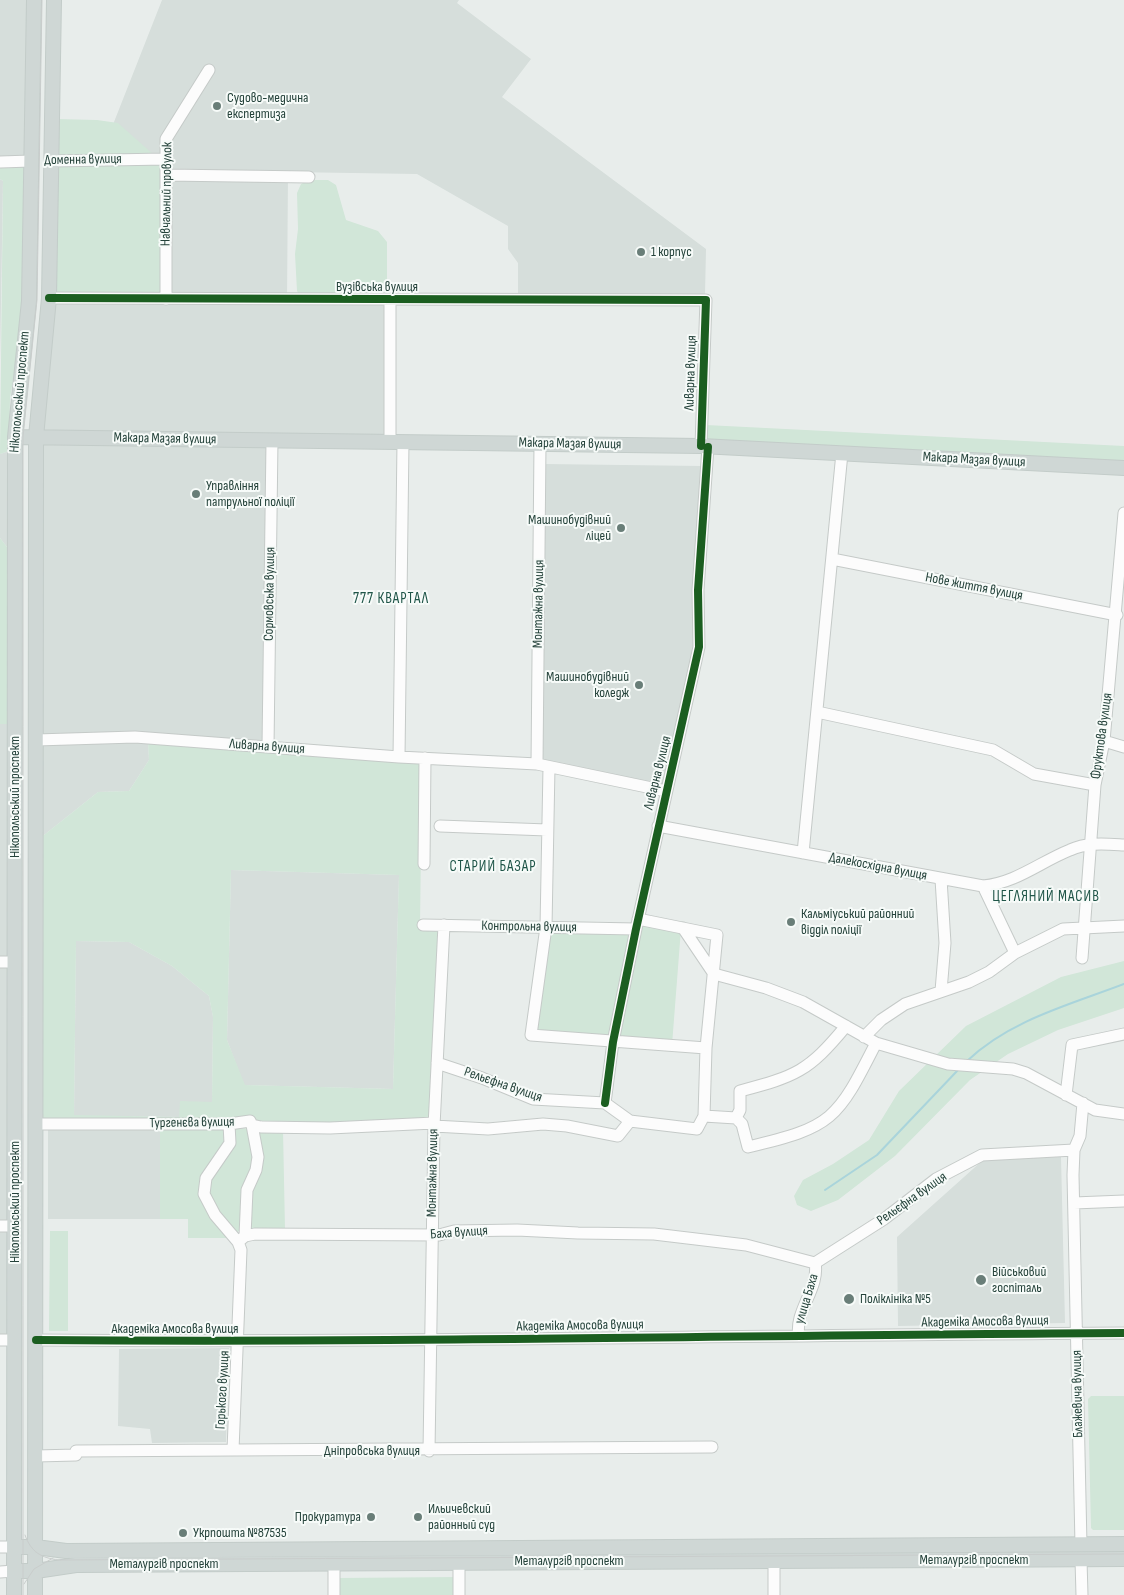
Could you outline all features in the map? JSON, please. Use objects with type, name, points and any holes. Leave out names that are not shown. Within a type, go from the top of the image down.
[{"type":"main road","name":"Нікопольський проспект","points":[[14,1595],[15,437],[29,301],[34,0]]},
{"type":"main road","name":"Нікопольський проспект","points":[[35,1595],[36,438],[48,298],[54,0]]},
{"type":"main road","name":"Доменна вулиця","points":[[31,161],[51,161]]},
{"type":"main road","name":"Макара Мазая вулиця","points":[[15,437],[704,446],[1124,468]]},
{"type":"main road","name":"Ливарна вулиця","points":[[15,740],[36,740]]},
{"type":"main road","points":[[15,1226],[36,1226]]},
{"type":"main road","name":"Металургів проспект","points":[[15,1547],[36,1547],[66,1551],[1124,1544]]},
{"type":"main road","name":"Блажевича вулиця","points":[[1081,1545],[1081,1560]]},
{"type":"main road","points":[[774,1546],[774,1560]]},
{"type":"main road","points":[[459,1548],[459,1562]]},
{"type":"main road","points":[[334,1549],[334,1563]]},
{"type":"main road","name":"Металургів проспект","points":[[14,1572],[76,1565],[1124,1559]]},
{"type":"street","name":"Навчальний провулок","points":[[166,299],[166,139],[209,70]]},
{"type":"street","name":"Доменна вулиця","points":[[51,161],[166,159]]},
{"type":"street","name":"Доменна вулиця","points":[[0,162],[31,161]]},
{"type":"street","points":[[166,175],[309,177]]},
{"type":"street","name":"Вузівська вулиця","points":[[48,298],[706,300]]},
{"type":"street","points":[[390,300],[396,442],[399,757]]},
{"type":"street","name":"Ливарна вулиця","points":[[605,1102],[613,1042],[637,924],[666,791],[678,750],[699,647],[698,590],[704,446],[706,300]]},
{"type":"street","name":"Сормовська вулиця","points":[[268,747],[272,440]]},
{"type":"street","name":"Монтажна вулиця","points":[[537,764],[540,444]]},
{"type":"street","points":[[803,853],[842,453]]},
{"type":"street","name":"Фруктова вулиця","points":[[1082,958],[1086,927],[1095,785],[1104,741],[1119,623],[1124,513]]},
{"type":"street","name":"Нове життя вулиця","points":[[832,559],[1119,623]]},
{"type":"street","points":[[817,712],[987,748],[1034,774],[1095,785]]},
{"type":"street","name":"Ливарна вулиця","points":[[36,740],[135,737],[399,757],[537,764],[666,791]]},
{"type":"street","points":[[1104,741],[1124,747]]},
{"type":"street","points":[[424,864],[425,758]]},
{"type":"street","points":[[549,767],[546,927],[531,1035],[706,1048]]},
{"type":"street","points":[[440,826],[548,830]]},
{"type":"street","name":"Далекосхідна вулиця","points":[[658,826],[984,886],[1012,881],[1071,849],[1090,844],[1124,845]]},
{"type":"street","points":[[941,878],[945,943],[941,991]]},
{"type":"street","points":[[984,886],[1015,953]]},
{"type":"street","name":"Контрольна вулиця","points":[[423,925],[546,927],[637,924],[682,928],[717,935],[714,974]]},
{"type":"street","name":"Монтажна вулиця","points":[[428,1451],[434,1124],[444,925]]},
{"type":"street","points":[[864,1037],[881,1020],[904,1004],[976,978],[1015,953],[1063,928],[1124,926]]},
{"type":"street","points":[[682,928],[714,974],[766,988],[804,1002],[876,1043],[948,1064],[974,1068],[1013,1069],[1101,1112],[1124,1114]]},
{"type":"street","points":[[0,962],[15,962]]},
{"type":"street","points":[[605,1102],[630,1121],[697,1129],[704,1116],[706,1048],[714,974]]},
{"type":"street","points":[[736,1118],[740,1110],[740,1091],[776,1081],[811,1065],[846,1026]]},
{"type":"street","points":[[1066,1095],[1072,1045],[1124,1034]]},
{"type":"street","points":[[704,1116],[736,1118],[742,1124],[748,1147],[794,1136],[814,1128],[841,1107],[876,1043]]},
{"type":"street","name":"Рельєфна вулиця","points":[[437,1063],[482,1078],[533,1099],[605,1102]]},
{"type":"street","name":"Блажевича вулиця","points":[[1081,1545],[1074,1150],[1080,1136],[1083,1104]]},
{"type":"street","name":"Тургенєва вулиця","points":[[36,1124],[229,1124],[250,1121],[252,1125],[330,1128],[434,1124]]},
{"type":"street","name":"Рельєфна вулиця","points":[[434,1124],[488,1129],[543,1124],[568,1126],[618,1136],[630,1121]]},
{"type":"street","points":[[229,1124],[230,1143],[206,1178],[204,1194],[215,1215],[241,1239]]},
{"type":"street","name":"Горького вулиця","points":[[233,1450],[241,1239],[247,1190],[256,1170],[258,1157],[252,1125]]},
{"type":"street","name":"Рельєфна вулиця","points":[[815,1262],[884,1219],[936,1179],[982,1155],[1074,1150]]},
{"type":"street","points":[[1074,1203],[1124,1201]]},
{"type":"street","points":[[0,1226],[15,1226]]},
{"type":"street","name":"Баха вулиця","points":[[241,1239],[255,1234],[432,1235],[454,1232],[517,1230],[578,1234],[654,1234],[746,1245],[815,1262]]},
{"type":"street","name":"улица Баха","points":[[798,1336],[797,1325],[816,1273],[815,1262]]},
{"type":"street","name":"Академіка Амосова вулиця","points":[[36,1340],[430,1342],[726,1335],[1124,1334]]},
{"type":"street","points":[[0,1340],[15,1340]]},
{"type":"street","name":"Дніпровська вулиця","points":[[36,1456],[76,1456],[76,1451],[428,1451],[712,1447]]},
{"type":"street","points":[[0,1547],[15,1547]]},
{"type":"street","points":[[774,1560],[774,1595]]},
{"type":"street","name":"Блажевича вулиця","points":[[1081,1560],[1082,1595]]},
{"type":"street","points":[[459,1562],[459,1595]]},
{"type":"street","points":[[334,1563],[334,1595]]},
{"type":"street","points":[[0,1572],[14,1572]]},
{"type":"shaded area","points":[[0,0],[31,0],[29,158],[0,158]]},
{"type":"shaded area","points":[[162,0],[459,0],[457,3],[531,59],[502,97],[706,249],[705,295],[518,294],[518,263],[508,249],[508,226],[417,174],[288,172],[287,303],[386,304],[387,440],[40,435],[52,296],[114,122]]},
{"type":"shaded area","points":[[0,179],[3,181],[0,362]]},
{"type":"shaded area","points":[[40,440],[268,443],[264,743],[39,737]]},
{"type":"shaded area","points":[[9,451],[7,547],[0,538],[0,454]]},
{"type":"shaded area","points":[[544,464],[703,466],[696,647],[663,787],[540,762]]},
{"type":"shaded area","points":[[0,724],[7,724],[12,1338],[0,1338]]},
{"type":"shaded area","points":[[148,741],[149,760],[129,791],[98,792],[39,839],[39,743]]},
{"type":"shaded area","points":[[231,870],[399,875],[393,1089],[244,1085],[227,1040]]},
{"type":"shaded area","points":[[76,941],[129,942],[172,966],[209,996],[213,1017],[212,1102],[179,1117],[74,1116]]},
{"type":"shaded area","points":[[48,1127],[160,1127],[160,1219],[48,1219]]},
{"type":"shaded area","name":"Військовий госпіталь","points":[[1061,1157],[1065,1323],[898,1326],[897,1237],[983,1160]]},
{"type":"shaded area","points":[[229,1348],[226,1442],[152,1443],[150,1429],[118,1426],[119,1349]]},
{"type":"green space","points":[[56,119],[97,120],[118,123],[163,163],[163,296],[52,296]]},
{"type":"green space","points":[[0,165],[29,165],[27,299],[10,398],[9,451],[0,454],[3,181],[0,179]]},
{"type":"green space","points":[[309,180],[328,180],[336,185],[346,220],[378,231],[387,242],[387,285],[381,292],[299,294],[297,291],[295,254],[298,229],[297,193],[301,184]]},
{"type":"green space","points":[[706,425],[1124,446],[1124,466],[705,444]]},
{"type":"green space","points":[[0,538],[7,547],[7,724],[0,724]]},
{"type":"green space","points":[[148,741],[422,762],[420,927],[441,928],[431,1120],[331,1124],[39,1121],[39,839],[98,792],[129,791],[149,760]],"holes":[[[231,870],[399,875],[393,1089],[245,1085],[227,1040]],[[76,941],[129,942],[172,966],[209,996],[213,1017],[212,1102],[180,1101],[179,1117],[74,1115]]]},
{"type":"green space","points":[[639,921],[681,929],[672,1045],[615,1041]]},
{"type":"green space","points":[[547,929],[634,930],[611,1041],[533,1034]]},
{"type":"green space","points":[[1124,961],[1124,1008],[1058,1030],[1008,1054],[970,1080],[895,1156],[838,1200],[811,1211],[797,1205],[794,1196],[803,1180],[833,1164],[869,1140],[899,1091],[966,1026],[1061,977]]},
{"type":"green space","points":[[160,1127],[283,1129],[285,1230],[239,1231],[226,1238],[188,1238],[188,1219],[160,1219]]},
{"type":"green space","points":[[50,1231],[68,1231],[68,1331],[49,1331]]},
{"type":"green space","points":[[1091,1396],[1124,1396],[1124,1530],[1093,1530],[1091,1528],[1088,1399]]},
{"type":"green space","points":[[458,1577],[458,1595],[336,1595],[336,1578]]},
{"type":"waterway","points":[[967,1061],[984,1047],[1021,1024],[1124,984]]},
{"type":"waterway","points":[[825,1190],[877,1155],[958,1070]]},
{"type":"tram line","points":[[23,1595],[23,437],[37,300],[42,0]]},
{"type":"tram line","points":[[25,1535],[30,1546],[42,1556],[59,1560],[1124,1554]]},
{"type":"tram line","points":[[24,1584],[34,1569],[53,1558]]},
{"type":"cycle path","points":[[49,298],[706,300],[701,446]]},
{"type":"cycle path","points":[[605,1103],[613,1042],[636,929],[699,647],[698,590],[708,447]]},
{"type":"cycle path","points":[[36,1340],[444,1340],[1124,1333]]},
{"type":"place","name":"Судово-медична експертиза","points":[[217,106]]},
{"type":"place","name":"1 корпус","points":[[641,252]]},
{"type":"place","name":"Управління патрульної поліції","points":[[196,494]]},
{"type":"place","name":"Машинобудівний ліцей","points":[[621,528]]},
{"type":"place","name":"Машинобудівний коледж","points":[[639,685]]},
{"type":"place","name":"Кальміуський районний відділ поліції","points":[[791,922]]},
{"type":"place","name":"Військовий госпіталь","points":[[981,1280]]},
{"type":"place","name":"Поліклініка №5","points":[[849,1299]]},
{"type":"place","name":"Прокуратура","points":[[371,1517]]},
{"type":"place","name":"Ильичевский районный суд","points":[[418,1517]]},
{"type":"place","name":"Укрпошта №87535","points":[[183,1533]]},
{"type":"district","name":"777 КВАРТАЛ","points":[[391,599]]},
{"type":"district","name":"СТАРИЙ БАЗАР","points":[[493,867]]},
{"type":"district","name":"ЦЕГЛЯНИЙ МАСИВ","points":[[1046,897]]}]
